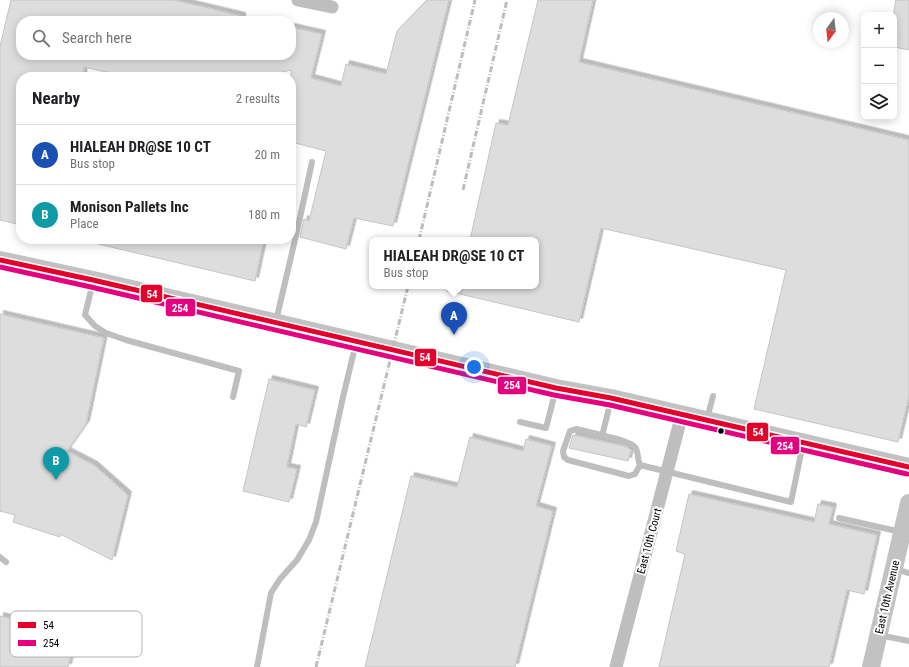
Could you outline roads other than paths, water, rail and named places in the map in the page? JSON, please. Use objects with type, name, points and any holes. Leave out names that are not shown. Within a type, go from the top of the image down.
[{"type":"main road","points":[[0,260],[93,280],[556,388],[611,398],[909,467]]},
{"type":"main road","name":"East 10th Avenue","points":[[871,667],[879,635],[901,571],[906,518]]},
{"type":"street","points":[[298,0],[332,7]]},
{"type":"street","name":"East 10th Court","points":[[616,667],[682,414]]},
{"type":"lane","points":[[296,235],[312,162]]},
{"type":"lane","points":[[275,323],[294,244]]},
{"type":"lane","points":[[93,280],[85,315],[95,326],[106,333],[126,340],[239,371],[233,397]]},
{"type":"lane","points":[[258,667],[271,593],[297,560],[309,540],[316,522],[356,341]]},
{"type":"lane","points":[[520,422],[546,428],[556,388]]},
{"type":"lane","points":[[707,420],[713,396]]},
{"type":"lane","points":[[602,436],[611,398]]},
{"type":"lane","points":[[577,429],[621,440],[634,445],[637,450],[640,465],[635,474],[630,476],[568,460],[564,456],[564,451],[570,431],[577,429]]},
{"type":"lane","points":[[640,465],[791,502],[804,442]]},
{"type":"lane","points":[[839,518],[906,518]]},
{"type":"lane","points":[[0,557],[6,562]]},
{"type":"lane","points":[[879,635],[909,641]]},
{"type":"railway","points":[[420,237],[475,0]]},
{"type":"railway","points":[[463,190],[507,0]]},
{"type":"railway","points":[[316,667],[407,289]]},
{"type":"place","name":"HIALEAH DR@SE 10 CT","points":[[454,335]]},
{"type":"place","name":"Monison Pallets Inc","points":[[56,480]]}]
